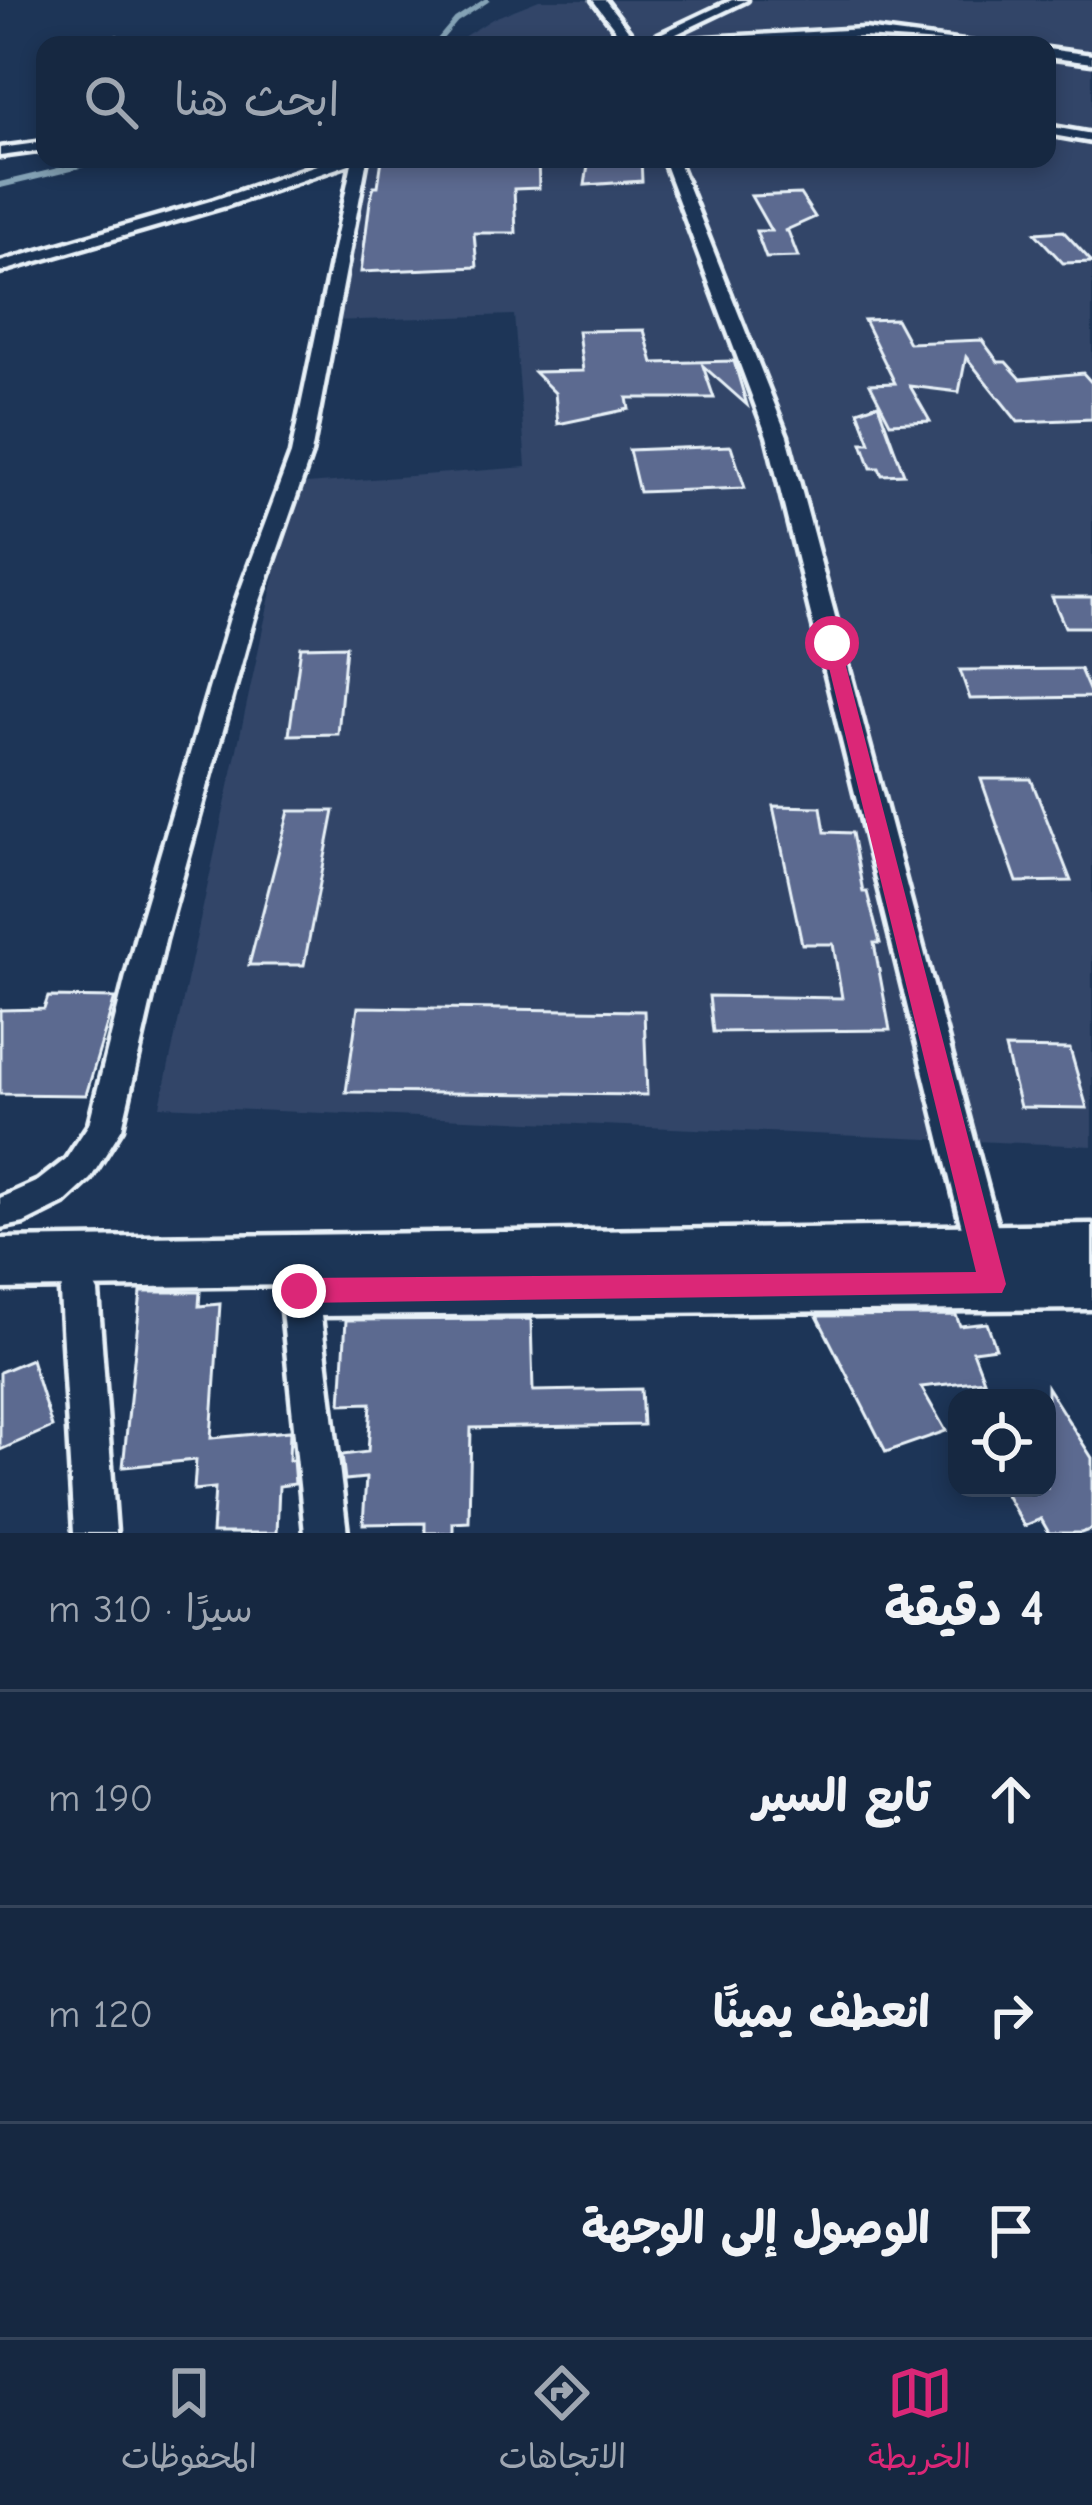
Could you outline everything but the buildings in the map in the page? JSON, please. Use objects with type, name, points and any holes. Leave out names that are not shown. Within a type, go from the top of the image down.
[{"type":"main road","points":[[0,1291],[299,1291],[989,1268],[1092,1250]]},
{"type":"main road","points":[[0,1264],[989,1268],[1092,1283]]},
{"type":"street","points":[[599,0],[631,36]]},
{"type":"street","points":[[659,36],[741,0]]},
{"type":"street","points":[[836,36],[898,36]]},
{"type":"street","points":[[1056,54],[1092,58]]},
{"type":"street","points":[[1056,132],[1092,138]]},
{"type":"street","points":[[0,152],[36,147]]},
{"type":"street","points":[[0,267],[322,168]]},
{"type":"street","points":[[0,1213],[11,1213],[51,1192],[78,1169],[105,1128],[150,940],[242,618],[302,454],[358,168]]},
{"type":"street","points":[[674,168],[777,436],[989,1268]]},
{"type":"street","points":[[299,1291],[326,1533]]},
{"type":"street","points":[[79,1292],[95,1533]]},
{"type":"shaded area","points":[[539,0],[1092,0],[1092,1146],[160,1106],[294,485],[526,467],[514,315],[331,321],[367,169],[350,168],[1056,168],[1056,36],[465,36]]},
{"type":"waterway","points":[[443,36],[456,20],[487,0]]},
{"type":"waterway","points":[[58,171],[70,168]]},
{"type":"waterway","points":[[0,185],[71,168]]},
{"type":"route","points":[[299,1291],[992,1284],[832,643]]}]
